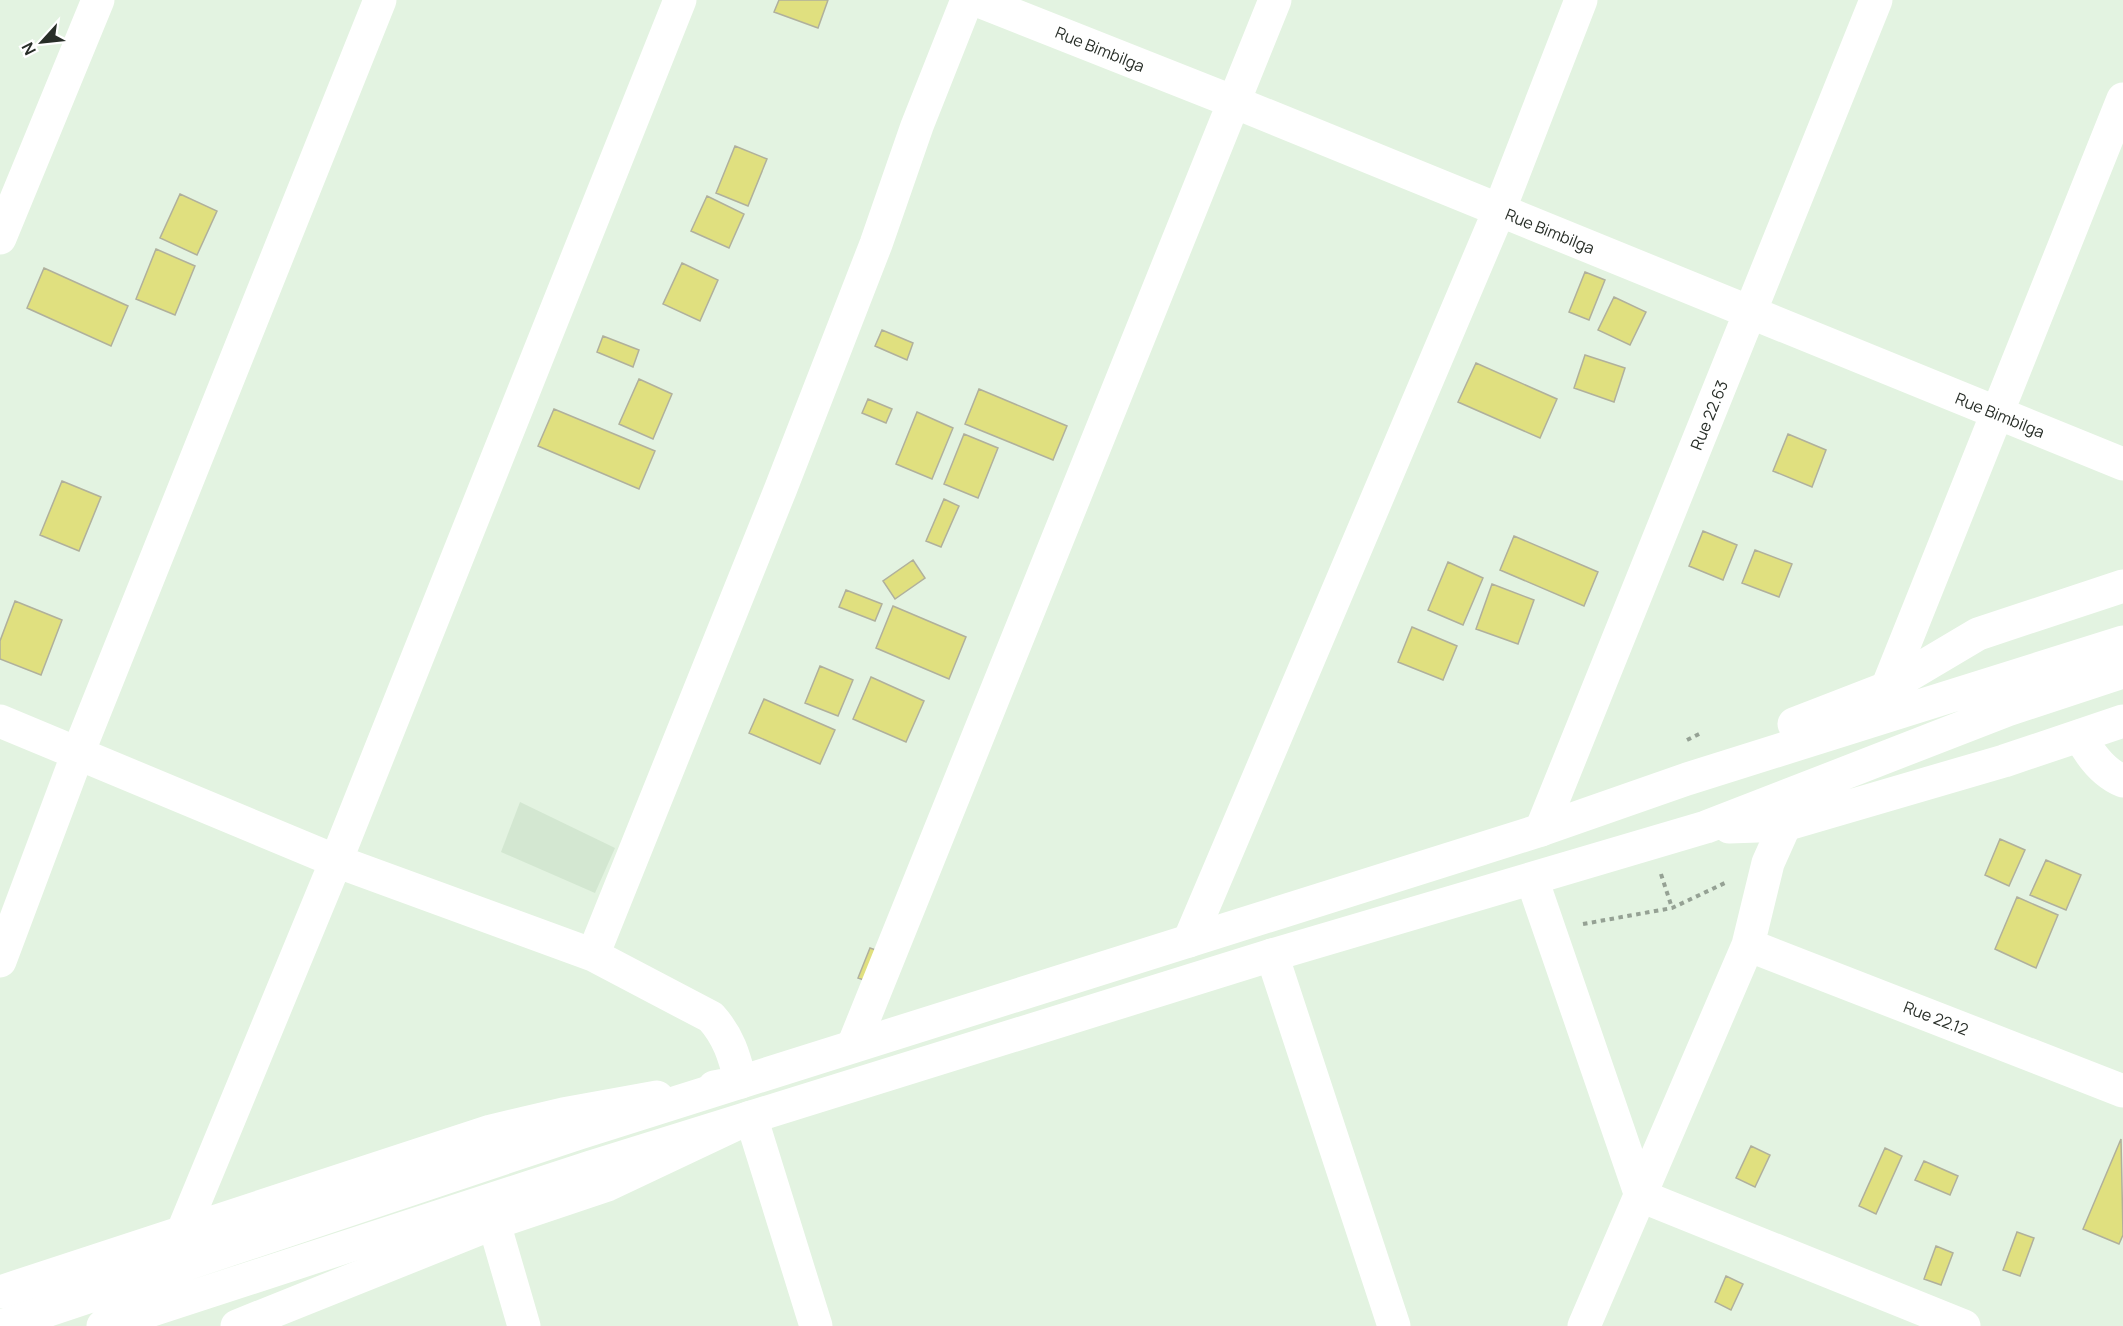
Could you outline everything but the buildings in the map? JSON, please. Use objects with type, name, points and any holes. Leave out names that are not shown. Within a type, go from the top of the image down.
[{"type":"street","points":[[0,238],[98,0]]},
{"type":"street","points":[[0,961],[78,753],[381,0]]},
{"type":"street","points":[[182,1233],[336,861],[680,0]]},
{"type":"street","points":[[593,955],[781,488],[967,0]]},
{"type":"street","name":"Rue Bimbilga","points":[[976,0],[1234,102],[2123,465]]},
{"type":"street","points":[[853,1046],[1275,0]]},
{"type":"street","points":[[1189,941],[1499,211],[1581,0]]},
{"type":"street","name":"Rue 22.63","points":[[1541,830],[1876,0]]},
{"type":"street","points":[[1887,688],[2123,99]]},
{"type":"street","points":[[1687,779],[1746,742],[1887,688],[1978,634],[2123,586]]},
{"type":"street","points":[[103,1326],[751,1117],[1272,955],[1706,827],[2123,642]]},
{"type":"street","points":[[1,1326],[579,1133],[1541,830],[1687,779],[2003,695],[2123,672]]},
{"type":"street","points":[[0,721],[336,861],[593,955],[711,1017],[724,1031],[731,1046],[741,1082]]},
{"type":"street","points":[[1706,827],[1785,825],[2004,761],[2123,721]]},
{"type":"street","points":[[2080,736],[2088,752],[2110,776],[2123,781]]},
{"type":"street","points":[[1584,1326],[1748,945],[1768,863],[1785,825]]},
{"type":"street","points":[[1532,879],[1641,1196],[1964,1326]]},
{"type":"street","name":"Rue 22.12","points":[[1748,945],[2123,1091]]},
{"type":"street","points":[[1272,955],[1394,1326]]},
{"type":"street","points":[[0,1292],[491,1131],[563,1114],[741,1082]]},
{"type":"street","points":[[237,1326],[494,1223],[607,1185],[751,1117]]},
{"type":"street","points":[[751,1117],[816,1326]]},
{"type":"street","points":[[494,1223],[524,1326]]},
{"type":"path","points":[[1550,932],[1672,908],[1768,863]]},
{"type":"shaded area","points":[[520,802],[615,848],[595,893],[501,852]]}]
